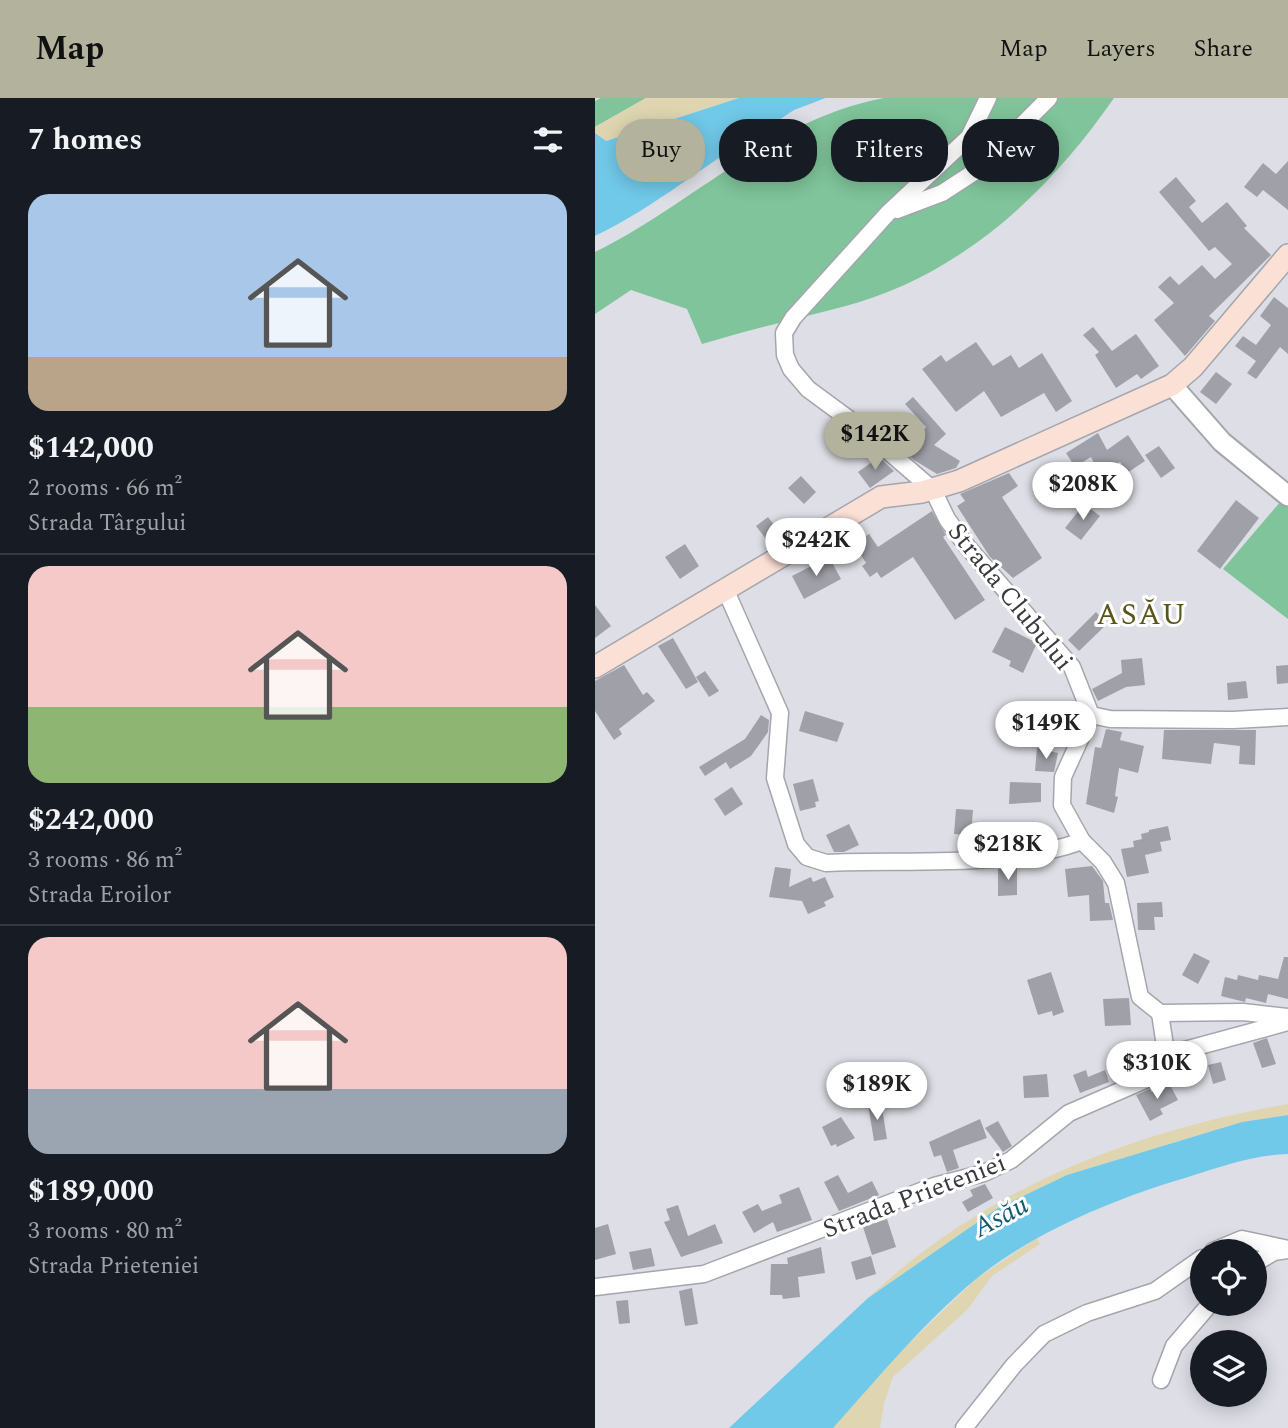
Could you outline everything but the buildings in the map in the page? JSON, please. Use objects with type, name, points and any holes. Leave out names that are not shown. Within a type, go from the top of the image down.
[{"type":"main road","points":[[595,667],[881,497],[933,490],[1172,385],[1193,367],[1288,255]]},
{"type":"street","points":[[933,490],[865,431],[808,389],[791,369],[785,355],[784,333],[793,318],[888,213],[969,137],[988,98]]},
{"type":"street","points":[[888,213],[942,194],[976,171],[1049,98]]},
{"type":"street","points":[[1172,385],[1222,442],[1288,496]]},
{"type":"street","name":"Strada Clubului","points":[[933,490],[947,519],[965,544],[1072,667],[1091,715]]},
{"type":"street","points":[[726,591],[780,713],[775,778],[796,844],[807,857],[826,863],[990,858],[1033,853],[1083,841]]},
{"type":"street","points":[[1288,717],[1233,720],[1110,719],[1091,715],[1061,788],[1062,805],[1083,841],[1103,862],[1115,883],[1137,991],[1145,1003],[1160,1013],[1243,1012],[1288,1019]]},
{"type":"street","points":[[1160,1013],[1168,1066]]},
{"type":"street","name":"Strada Prieteniei","points":[[595,1287],[704,1274],[934,1186],[984,1174],[1011,1160],[1069,1113],[1149,1080],[1168,1066],[1181,1051],[1288,1019]]},
{"type":"street","points":[[1267,1244],[1288,1249]]},
{"type":"street","points":[[1267,1256],[1288,1249]]},
{"type":"street","points":[[964,1428],[1014,1365],[1044,1334],[1087,1313],[1155,1290],[1190,1266]]},
{"type":"street","points":[[1161,1380],[1174,1346],[1200,1316]]},
{"type":"green space","points":[[601,98],[646,98],[595,127],[595,101]]},
{"type":"green space","points":[[884,98],[1114,98],[1059,168],[1059,119],[962,119],[962,182],[1045,182],[996,228],[961,253],[924,275],[884,293],[842,307],[702,344],[687,309],[631,290],[595,314],[595,252],[666,211],[719,175],[719,182],[817,182],[817,119],[844,108]]},
{"type":"green space","points":[[1281,501],[1288,505],[1288,619],[1223,569]]},
{"type":"sand","points":[[646,98],[739,98],[674,119],[616,119],[616,137],[605,141],[595,133],[595,127]]},
{"type":"sand","points":[[1288,1104],[1288,1115],[1242,1122],[1067,1175],[998,1209],[868,1298],[913,1259],[961,1225],[1011,1195],[1063,1170],[1173,1130]]},
{"type":"sand","points":[[1037,1238],[1040,1244],[992,1276],[968,1309],[893,1377],[884,1403],[880,1428],[833,1428],[895,1357],[977,1278]]},
{"type":"water","points":[[739,98],[826,98],[782,119],[719,119],[719,157],[705,167],[705,119],[674,119]]},
{"type":"water","points":[[595,133],[606,141],[616,138],[616,182],[682,182],[625,220],[595,236]]},
{"type":"water","name":"Asău","points":[[1288,1115],[1288,1154],[1236,1162],[1131,1196],[1049,1232],[998,1262],[938,1314],[833,1428],[729,1428],[868,1298],[998,1208],[1067,1175],[1242,1122]]},
{"type":"pier","points":[[829,98],[786,119],[780,119],[794,110]]},
{"type":"pier","points":[[719,160],[719,164],[705,173],[705,169]]},
{"type":"pier","points":[[686,182],[691,182],[628,224],[595,240],[595,236],[627,221]]},
{"type":"district","name":"ASĂU","points":[[1142,614]]}]
